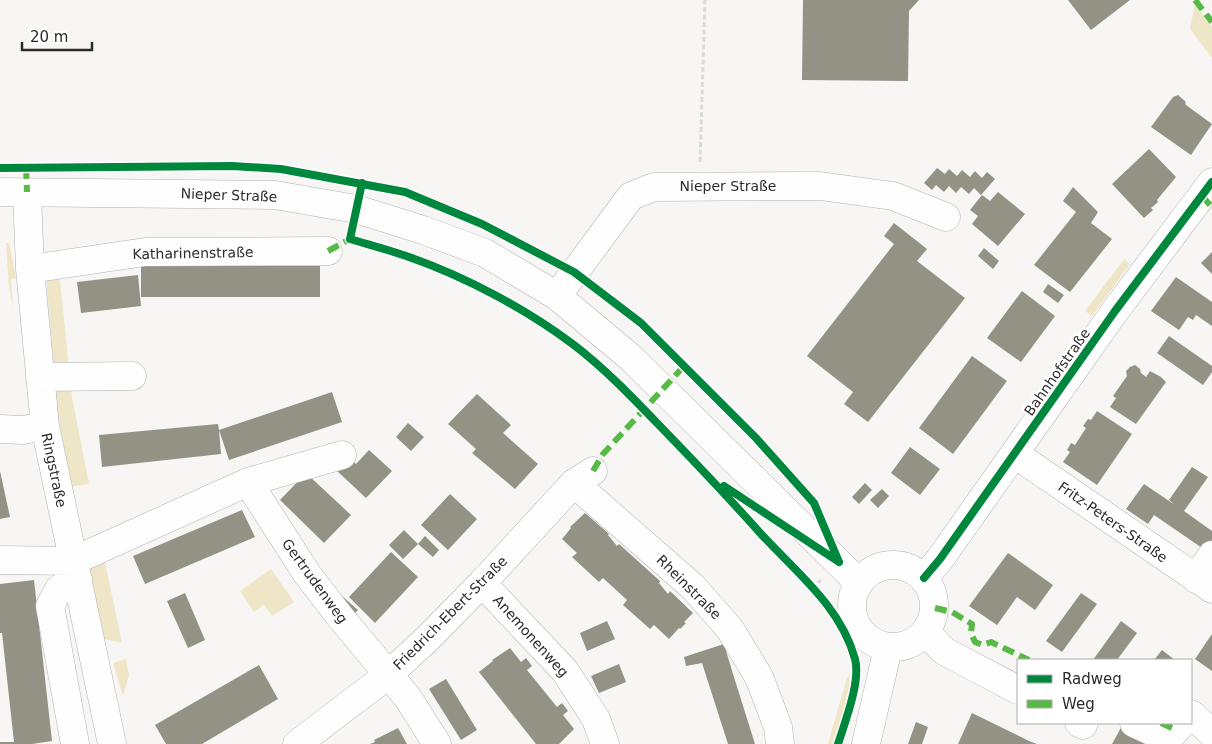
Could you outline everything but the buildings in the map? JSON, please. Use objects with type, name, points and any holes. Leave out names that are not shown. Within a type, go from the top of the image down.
[{"type":"street","name":"Bahnhofstraße","points":[[924,578],[940,560],[1114,311],[1212,182]]},
{"type":"street","name":"Nieper Straße","points":[[558,296],[631,196],[654,187],[820,186],[893,196],[946,217]]},
{"type":"street","name":"Nieper Straße","points":[[0,192],[274,195],[356,209],[423,230],[485,253],[558,296],[630,357],[859,583]]},
{"type":"street","name":"Ringstraße","points":[[27,192],[30,269],[45,426],[112,744]]},
{"type":"street","name":"Katharinenstraße","points":[[30,269],[145,252],[328,251]]},
{"type":"street","points":[[40,377],[132,376]]},
{"type":"street","points":[[0,429],[23,430],[45,426]]},
{"type":"street","name":"Fritz-Peters-Straße","points":[[1015,454],[1204,584]]},
{"type":"street","points":[[75,744],[50,606],[59,589],[76,570],[248,482],[342,455]]},
{"type":"street","name":"Friedrich-Ebert-Straße","points":[[299,743],[388,675],[482,583],[584,477]]},
{"type":"street","name":"Rheinstraße","points":[[584,477],[692,587],[730,629],[759,677],[778,727],[780,744]]},
{"type":"street","name":"Gertrudenweg","points":[[248,482],[307,574],[408,698],[437,744]]},
{"type":"street","points":[[1204,584],[1212,555]]},
{"type":"street","points":[[0,560],[76,570]]},
{"type":"street","points":[[896,565],[910,569],[924,578],[932,592],[935,608],[932,621],[926,632],[916,642],[902,647],[888,648],[875,644],[864,635],[856,624],[852,610],[853,596],[859,583],[868,574],[882,566],[896,565]]},
{"type":"street","name":"Anemonenweg","points":[[482,583],[565,670],[596,719],[605,744]]},
{"type":"street","points":[[926,632],[944,651],[1017,689]]},
{"type":"street","points":[[866,744],[888,648]]},
{"type":"street","points":[[1192,715],[1212,733]]},
{"type":"street","points":[[1136,724],[1168,739],[1181,724]]},
{"type":"path","points":[[699,187],[705,0]]},
{"type":"shaded area","points":[[1195,4],[1212,27],[1212,58],[1190,29]]},
{"type":"shaded area","points":[[6,243],[9,243],[16,278],[11,279],[13,308],[9,288]]},
{"type":"shaded area","points":[[1124,259],[1130,264],[1092,316],[1085,311]]},
{"type":"shaded area","points":[[59,271],[72,397],[89,484],[68,487],[57,403],[46,276]]},
{"type":"shaded area","points":[[103,553],[122,643],[104,639],[86,562]]},
{"type":"shaded area","points":[[271,569],[294,602],[272,616],[264,605],[254,612],[240,591]]},
{"type":"shaded area","points":[[126,659],[129,675],[123,696],[113,663]]},
{"type":"shaded area","points":[[850,672],[849,694],[833,744],[828,744],[846,681]]},
{"type":"marked path","points":[[1195,0],[1212,22]]},
{"type":"marked path","points":[[26,167],[27,192]]},
{"type":"marked path","points":[[1202,196],[1212,207]]},
{"type":"marked path","points":[[328,251],[350,239],[355,240]]},
{"type":"marked path","points":[[593,471],[603,454],[685,365]]},
{"type":"marked path","points":[[935,608],[952,612],[972,624],[971,633],[975,642],[983,645],[991,642],[1027,659]]},
{"type":"marked path","points":[[1163,724],[1176,730]]},
{"type":"cycle path","points":[[0,168],[232,166],[281,169],[405,192],[482,224],[574,272],[641,323],[756,438],[814,503],[839,562]]},
{"type":"cycle path","points":[[924,578],[940,559],[1115,311],[1212,182]]},
{"type":"cycle path","points":[[362,183],[350,239],[409,257],[474,284],[536,319],[574,345],[607,373],[637,403],[803,577],[829,607],[848,640],[855,659],[856,668],[854,690],[838,744]]},
{"type":"cycle path","points":[[724,486],[839,562]]}]
